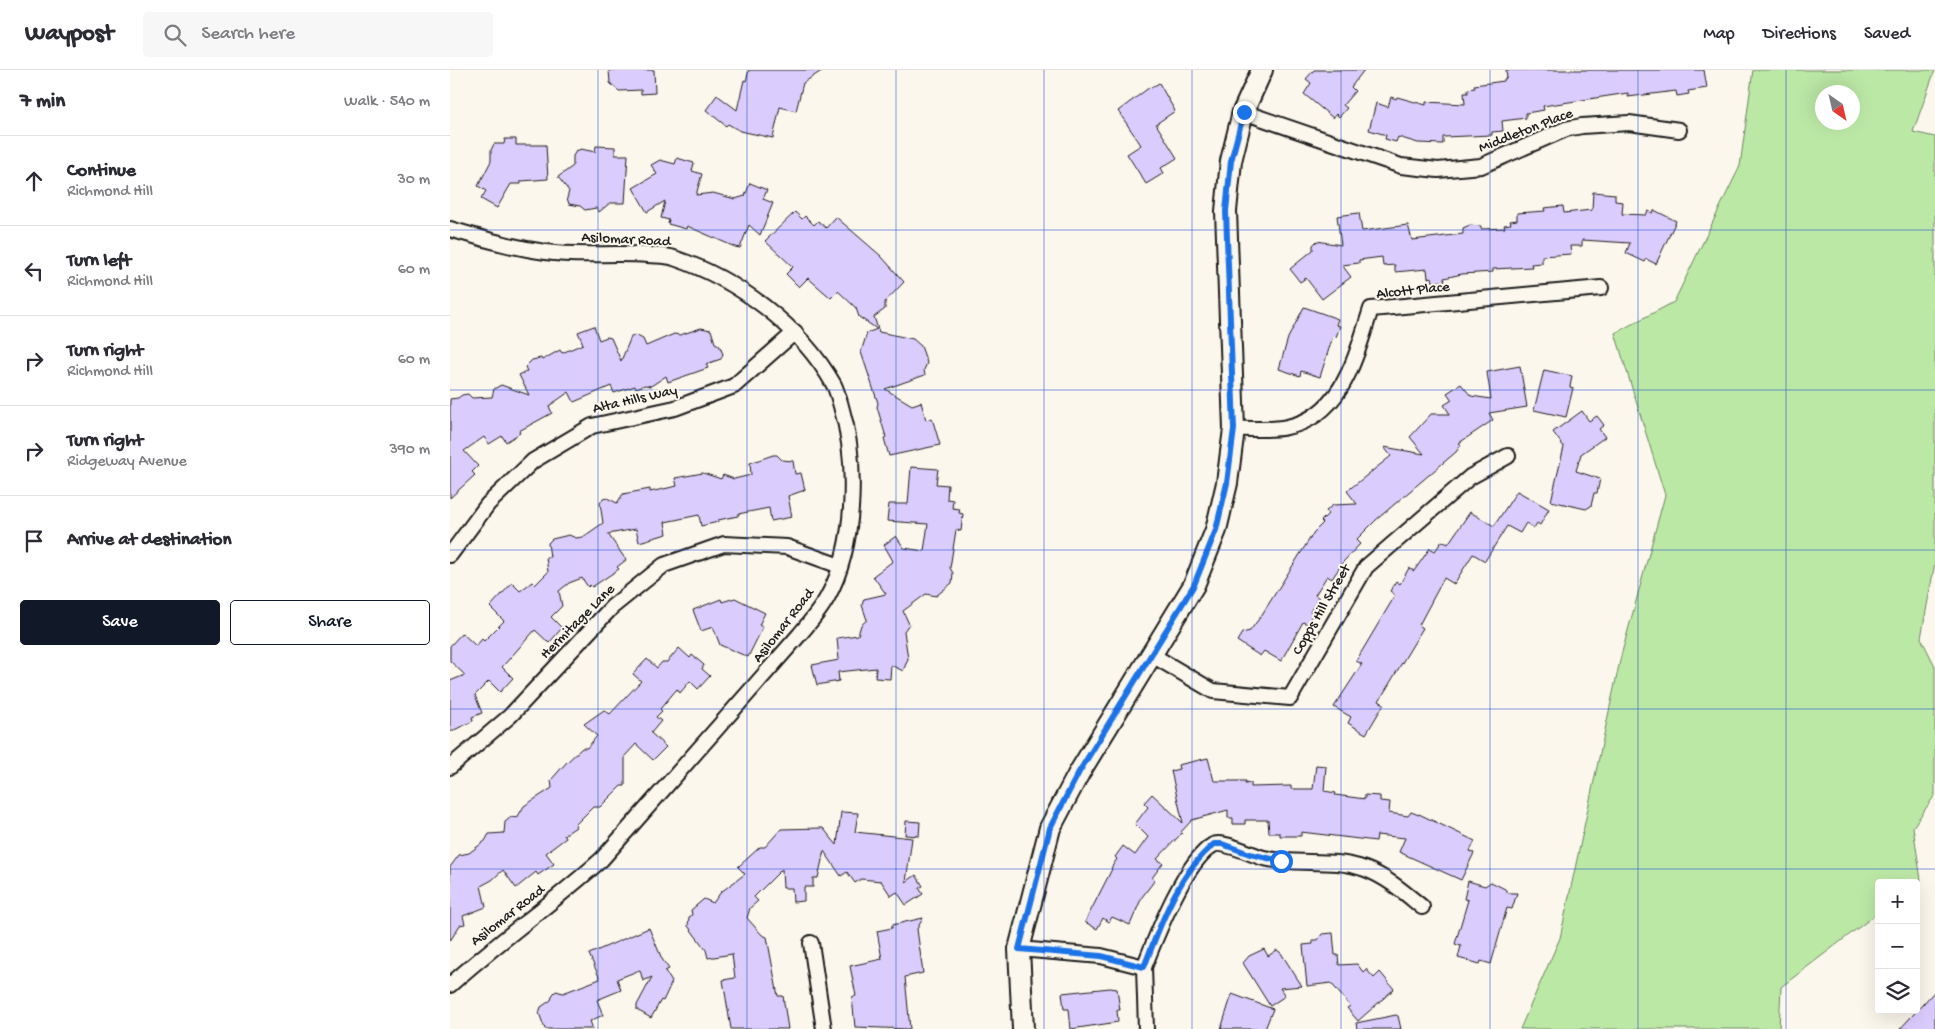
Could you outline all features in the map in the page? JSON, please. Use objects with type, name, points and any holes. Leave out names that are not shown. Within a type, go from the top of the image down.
[{"type":"street","points":[[1023,1029],[1019,949],[1050,828],[1079,772],[1194,585],[1216,530],[1227,483],[1234,429],[1226,211],[1231,161],[1244,112],[1262,70]]},
{"type":"street","name":"Middleton Place","points":[[1244,112],[1401,166],[1438,170],[1481,166],[1566,129],[1582,126],[1629,123],[1679,130]]},
{"type":"street","name":"Asilomar Road","points":[[450,229],[546,252],[672,257],[730,284],[763,305],[795,332],[834,385],[849,444],[853,483],[850,519],[840,566],[827,599],[800,634],[602,859],[567,891],[483,956],[450,985]]},
{"type":"street","name":"Alcott Place","points":[[1234,429],[1287,427],[1311,418],[1331,402],[1352,368],[1371,309],[1601,288]]},
{"type":"street","name":"Alta Hills Way","points":[[450,555],[488,504],[533,461],[592,426],[676,408],[734,386],[795,332]]},
{"type":"street","name":"Copps Hill Street","points":[[1152,655],[1214,691],[1290,698],[1366,567],[1470,477],[1508,456]]},
{"type":"street","name":"Hermitage Lane","points":[[450,767],[510,716],[612,607],[664,565],[724,544],[786,547],[840,566]]},
{"type":"street","points":[[1146,1029],[1144,967],[1167,909],[1191,868],[1214,844],[1222,844],[1250,854],[1281,861],[1319,861],[1355,866],[1393,884],[1422,907]]},
{"type":"street","points":[[811,943],[824,1029]]},
{"type":"street","points":[[1019,949],[1101,956],[1144,967]]},
{"type":"green space","points":[[1753,70],[1935,70],[1913,132],[1935,137],[1935,562],[1921,638],[1935,666],[1935,795],[1913,827],[1921,880],[1875,879],[1875,915],[1781,987],[1779,1029],[1520,1029],[1560,938],[1621,656],[1665,495],[1615,333],[1674,302],[1740,166]]},
{"type":"building","points":[[609,70],[654,70],[655,93],[641,94],[641,90],[619,91],[610,83]]},
{"type":"building","points":[[749,70],[823,70],[803,83],[796,111],[780,107],[773,138],[740,131],[728,124],[726,126],[706,110],[717,95],[737,110],[744,80],[746,81]]},
{"type":"building","points":[[1314,70],[1364,70],[1351,87],[1355,91],[1343,105],[1347,108],[1339,117],[1336,114],[1333,118],[1304,94],[1311,83],[1306,79]]},
{"type":"building","points":[[1506,70],[1704,70],[1707,88],[1688,91],[1689,94],[1677,96],[1676,91],[1628,97],[1628,93],[1543,106],[1544,110],[1526,113],[1526,118],[1502,121],[1503,131],[1492,132],[1492,135],[1443,137],[1443,144],[1418,143],[1398,137],[1396,142],[1385,139],[1386,135],[1369,130],[1376,103],[1388,107],[1391,97],[1396,99],[1397,97],[1426,105],[1426,102],[1465,104],[1464,93],[1468,93],[1468,89],[1475,88],[1474,85],[1504,81],[1507,78]]},
{"type":"building","points":[[1159,83],[1175,111],[1156,124],[1177,158],[1161,168],[1164,173],[1146,184],[1127,154],[1141,145],[1118,111],[1150,87]]},
{"type":"building","points":[[505,139],[516,139],[516,145],[546,145],[548,179],[521,181],[521,184],[511,184],[497,208],[481,199],[486,191],[478,186],[491,161],[491,150],[494,144],[504,144]]},
{"type":"building","points":[[596,146],[615,147],[615,155],[628,155],[625,203],[610,203],[599,212],[596,208],[585,210],[580,206],[569,204],[567,198],[569,191],[558,177],[573,166],[573,156],[576,151],[581,149],[595,152]]},
{"type":"building","points":[[677,158],[694,163],[692,171],[702,174],[696,195],[713,193],[735,199],[745,196],[750,183],[767,190],[763,199],[773,203],[760,235],[749,225],[740,248],[735,247],[687,226],[686,229],[668,224],[669,220],[661,218],[665,201],[647,212],[633,188],[657,174],[651,165],[660,160],[675,164]]},
{"type":"building","points":[[1593,192],[1615,194],[1615,201],[1623,202],[1622,214],[1646,215],[1648,211],[1653,213],[1654,210],[1676,221],[1656,264],[1646,259],[1645,262],[1626,253],[1630,243],[1582,240],[1582,246],[1570,246],[1571,254],[1542,256],[1542,263],[1531,264],[1532,267],[1493,269],[1493,272],[1462,274],[1444,278],[1445,281],[1433,282],[1432,277],[1428,278],[1427,269],[1395,272],[1395,265],[1383,266],[1382,257],[1359,260],[1359,263],[1342,265],[1351,277],[1322,299],[1306,278],[1300,282],[1290,269],[1313,250],[1313,245],[1317,241],[1341,245],[1337,216],[1359,213],[1362,231],[1408,225],[1412,240],[1463,234],[1463,228],[1470,225],[1481,226],[1481,229],[1505,228],[1504,225],[1511,224],[1510,221],[1517,220],[1517,213],[1545,211],[1544,208],[1563,206],[1564,213],[1592,210]]},
{"type":"building","points":[[795,212],[802,219],[805,216],[814,225],[818,221],[826,228],[836,217],[881,256],[904,282],[885,302],[885,309],[874,317],[879,332],[913,339],[921,346],[927,363],[924,370],[925,375],[885,389],[912,405],[921,402],[926,420],[932,418],[940,445],[889,456],[884,438],[886,437],[877,407],[878,403],[861,352],[867,333],[877,329],[859,317],[856,308],[838,291],[831,298],[808,278],[799,287],[786,274],[793,267],[765,241]]},
{"type":"building","points":[[1304,307],[1338,319],[1336,325],[1340,326],[1336,337],[1333,336],[1320,377],[1301,371],[1300,376],[1279,369],[1288,338]]},
{"type":"building","points":[[594,326],[599,340],[607,337],[611,338],[621,361],[631,337],[635,335],[643,339],[646,346],[674,334],[680,335],[701,328],[711,330],[715,343],[719,345],[723,354],[721,359],[706,364],[708,368],[668,382],[666,376],[651,386],[645,385],[636,388],[635,386],[614,393],[611,386],[574,402],[569,392],[549,406],[552,413],[519,431],[520,433],[506,442],[502,436],[489,444],[484,437],[464,451],[478,466],[472,472],[475,475],[450,498],[450,399],[468,394],[472,398],[492,397],[494,389],[501,385],[529,395],[519,375],[527,371],[525,367],[532,360],[541,358],[542,360],[560,350],[562,353],[583,344],[578,332]]},
{"type":"building","points":[[1520,366],[1527,407],[1489,413],[1493,420],[1459,443],[1461,445],[1456,452],[1376,520],[1356,540],[1360,544],[1343,562],[1332,579],[1327,576],[1315,595],[1319,598],[1310,612],[1313,614],[1307,624],[1303,622],[1281,661],[1264,651],[1260,656],[1237,641],[1242,633],[1250,631],[1261,616],[1314,532],[1323,523],[1321,521],[1328,514],[1326,511],[1333,505],[1357,504],[1347,491],[1391,456],[1384,447],[1424,454],[1410,437],[1431,414],[1450,414],[1444,405],[1452,400],[1447,393],[1461,384],[1471,396],[1491,399],[1487,372]]},
{"type":"building","points":[[1544,370],[1572,376],[1570,387],[1573,388],[1566,417],[1534,410]]},
{"type":"building","points":[[1582,411],[1589,421],[1597,416],[1604,425],[1599,429],[1605,437],[1581,454],[1576,471],[1600,479],[1597,493],[1594,493],[1591,506],[1586,509],[1551,501],[1564,447],[1553,432]]},
{"type":"building","points":[[777,455],[782,460],[793,461],[795,474],[801,473],[805,490],[788,496],[792,517],[771,521],[769,508],[738,514],[738,516],[701,526],[699,515],[665,522],[667,534],[639,542],[636,529],[608,534],[626,560],[617,567],[619,569],[592,587],[590,585],[588,587],[582,578],[569,583],[559,591],[562,606],[551,617],[562,628],[549,643],[535,630],[502,667],[513,678],[500,692],[489,681],[475,695],[482,713],[472,717],[473,721],[450,732],[450,681],[465,675],[450,661],[450,646],[462,633],[476,646],[482,639],[484,641],[504,621],[490,607],[512,583],[520,591],[532,582],[535,585],[548,572],[546,557],[550,557],[548,543],[552,539],[569,535],[576,538],[583,537],[603,523],[600,503],[603,499],[607,498],[617,503],[623,494],[650,489],[650,492],[677,486],[675,478],[703,473],[721,479],[723,475],[734,479],[751,475],[750,463]]},
{"type":"building","points":[[911,467],[938,469],[936,484],[948,485],[947,499],[953,500],[952,508],[960,509],[959,513],[963,514],[961,531],[956,530],[950,568],[953,573],[952,583],[936,596],[926,594],[903,611],[909,624],[904,631],[908,659],[903,671],[891,665],[890,679],[875,678],[876,668],[838,672],[839,681],[817,685],[812,665],[839,660],[837,638],[858,635],[861,625],[867,620],[862,605],[864,599],[886,594],[873,576],[893,561],[884,545],[896,536],[904,548],[924,551],[928,524],[887,521],[889,504],[908,504]]},
{"type":"building","points":[[1517,491],[1549,509],[1540,525],[1537,523],[1534,528],[1526,523],[1520,533],[1507,526],[1485,561],[1473,554],[1454,584],[1444,578],[1419,625],[1423,628],[1379,701],[1384,704],[1366,734],[1348,723],[1351,717],[1334,707],[1362,664],[1356,661],[1393,599],[1394,594],[1390,591],[1396,581],[1400,584],[1409,568],[1414,571],[1430,548],[1435,551],[1442,541],[1448,544],[1470,512],[1494,526]]},
{"type":"building","points":[[735,598],[765,613],[759,625],[763,627],[748,657],[720,645],[713,627],[701,631],[693,610],[721,599],[722,602]]},
{"type":"building","points":[[679,648],[690,658],[692,655],[704,665],[702,669],[710,676],[698,689],[690,681],[680,693],[677,689],[660,709],[662,711],[656,717],[661,721],[651,733],[666,747],[653,760],[636,744],[625,756],[625,786],[621,786],[600,807],[593,807],[575,825],[576,827],[564,835],[566,838],[546,853],[554,864],[538,875],[536,872],[516,888],[503,870],[492,880],[481,886],[486,907],[463,916],[465,924],[460,925],[450,941],[450,867],[459,855],[469,853],[485,841],[489,834],[504,833],[505,822],[511,817],[517,818],[524,806],[552,788],[551,780],[566,763],[582,748],[587,748],[597,736],[584,724],[604,710],[610,714],[641,681],[633,674],[647,659],[657,668],[662,662],[667,662]]},
{"type":"building","points":[[1208,758],[1214,781],[1246,781],[1245,784],[1251,783],[1251,787],[1291,786],[1291,789],[1313,789],[1316,765],[1326,766],[1324,791],[1336,793],[1335,795],[1365,799],[1365,795],[1380,796],[1380,801],[1390,802],[1389,813],[1408,816],[1411,812],[1419,814],[1475,841],[1470,851],[1474,853],[1461,880],[1399,852],[1405,838],[1377,835],[1376,841],[1301,832],[1301,836],[1280,836],[1280,833],[1269,833],[1268,820],[1245,820],[1245,824],[1233,824],[1233,818],[1228,818],[1228,810],[1192,820],[1157,859],[1163,863],[1152,878],[1155,880],[1142,897],[1130,925],[1112,917],[1109,922],[1103,918],[1097,929],[1085,922],[1117,859],[1115,857],[1123,846],[1135,855],[1148,837],[1135,824],[1148,807],[1144,803],[1152,794],[1183,823],[1171,771],[1179,769],[1178,765]]},
{"type":"building","points":[[841,812],[858,813],[855,832],[912,838],[906,882],[916,875],[923,886],[919,888],[923,894],[906,905],[897,892],[891,896],[881,881],[861,879],[855,883],[847,872],[841,876],[824,851],[818,878],[813,878],[813,887],[804,887],[804,901],[793,902],[792,888],[783,888],[782,869],[754,897],[758,901],[750,908],[747,918],[762,935],[767,937],[778,996],[783,996],[788,1029],[731,1029],[723,980],[735,978],[732,954],[708,958],[706,950],[688,926],[689,917],[692,915],[691,910],[704,899],[713,903],[721,892],[745,874],[738,867],[760,847],[765,847],[781,829],[823,828],[837,845]]},
{"type":"building","points":[[906,821],[920,822],[919,836],[905,835]]},
{"type":"building","points":[[1468,881],[1485,886],[1491,882],[1505,889],[1508,893],[1517,893],[1512,909],[1507,908],[1491,964],[1481,961],[1480,964],[1458,958],[1461,946],[1455,944],[1468,900],[1464,899]]},
{"type":"building","points":[[923,918],[917,929],[923,973],[905,977],[910,1029],[855,1027],[852,997],[856,996],[850,966],[882,959],[877,931],[892,928],[892,925]]},
{"type":"building","points":[[649,928],[662,959],[669,969],[665,971],[672,982],[663,1001],[661,1000],[651,1018],[637,1010],[637,1005],[652,977],[643,981],[640,970],[617,979],[621,990],[597,1000],[603,1015],[590,1021],[593,1029],[545,1029],[539,1013],[541,1007],[551,1000],[556,991],[563,993],[600,979],[589,954]]},
{"type":"building","points":[[1333,933],[1335,955],[1338,955],[1339,965],[1357,964],[1363,972],[1366,969],[1374,978],[1380,972],[1394,989],[1358,1021],[1347,1008],[1350,1006],[1331,983],[1307,986],[1303,945],[1313,944],[1313,940],[1318,940],[1322,934]]},
{"type":"building","points":[[1264,949],[1268,956],[1277,950],[1281,953],[1302,986],[1280,988],[1285,996],[1270,1006],[1243,963],[1249,956]]},
{"type":"building","points":[[1110,988],[1117,989],[1120,1010],[1117,1010],[1118,1022],[1071,1029],[1069,1009],[1064,1009],[1062,993]]},
{"type":"building","points":[[1935,991],[1935,1029],[1900,1029],[1914,1014],[1920,1014],[1920,1007]]},
{"type":"building","points":[[1232,994],[1273,1009],[1265,1029],[1221,1029]]},
{"type":"building","points":[[1398,1016],[1401,1029],[1357,1029],[1356,1023]]},
{"type":"route","points":[[1244,112],[1231,161],[1226,211],[1234,429],[1227,483],[1216,530],[1194,585],[1079,772],[1050,828],[1019,949],[1041,949],[1101,956],[1144,967],[1167,909],[1191,868],[1214,844],[1222,844],[1250,854],[1281,861]]}]
